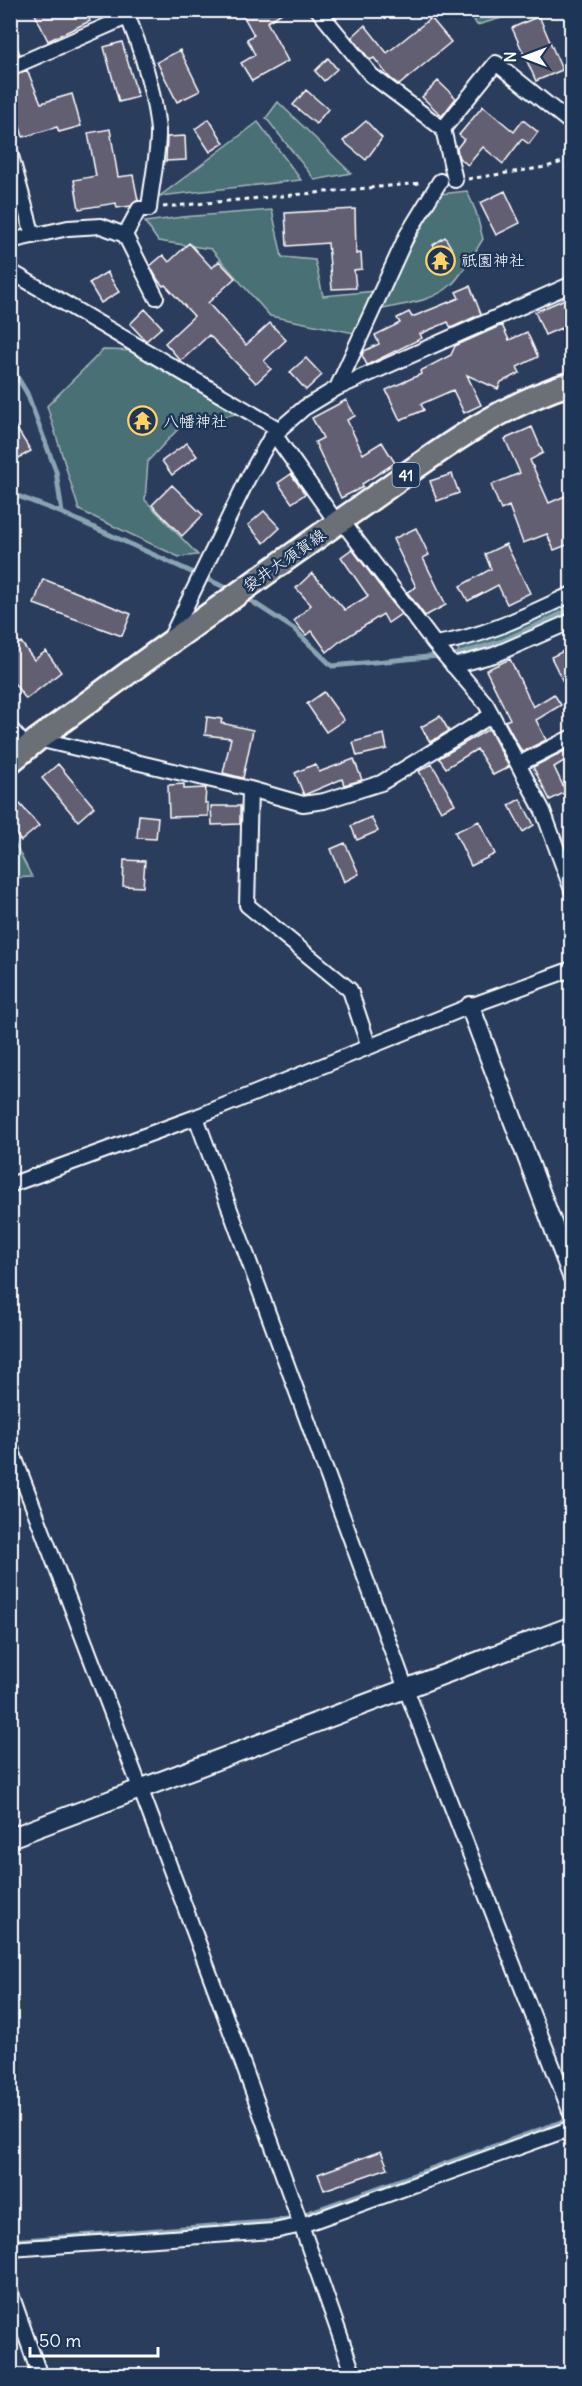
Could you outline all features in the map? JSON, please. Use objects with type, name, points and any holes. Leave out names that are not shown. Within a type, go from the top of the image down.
[{"type":"main road","name":"袋井大須賀線","points":[[21,745],[250,583],[486,421],[538,394],[572,383]]},
{"type":"street","points":[[318,10],[371,75],[443,129],[454,180]]},
{"type":"street","points":[[10,68],[126,14],[137,38],[158,132],[149,208],[139,209],[125,235]]},
{"type":"street","points":[[443,129],[496,63],[572,124]]},
{"type":"street","points":[[10,152],[33,236]]},
{"type":"street","points":[[337,387],[407,235],[440,182]]},
{"type":"street","points":[[10,241],[68,228],[101,226],[125,235],[156,297]]},
{"type":"street","points":[[10,271],[277,432],[339,522],[435,644],[486,704],[543,811],[572,890]]},
{"type":"street","points":[[168,643],[248,478],[270,439],[304,408],[337,387],[572,284]]},
{"type":"street","points":[[435,644],[462,640],[490,632],[572,594]]},
{"type":"street","points":[[453,666],[494,655],[572,621]]},
{"type":"street","points":[[21,745],[250,789],[303,804],[324,801],[381,783],[492,715]]},
{"type":"street","points":[[519,764],[572,737]]},
{"type":"street","points":[[250,789],[247,905],[350,990],[369,1047]]},
{"type":"street","points":[[10,1185],[196,1117],[470,1006],[572,969]]},
{"type":"street","points":[[470,1006],[572,1276]]},
{"type":"street","points":[[196,1117],[406,1689],[572,2116]]},
{"type":"street","points":[[10,1446],[141,1789],[297,2210],[354,2376]]},
{"type":"street","points":[[10,1838],[572,1626]]},
{"type":"street","points":[[10,2249],[274,2231],[302,2225],[572,2128]]},
{"type":"street","points":[[10,2291],[40,2376]]},
{"type":"path","points":[[454,180],[546,167],[572,159]]},
{"type":"path","points":[[149,208],[440,182]]},
{"type":"green space","points":[[469,11],[526,11],[477,25]]},
{"type":"green space","points":[[278,102],[351,173],[315,180],[266,118]]},
{"type":"green space","points":[[258,122],[301,180],[160,196]]},
{"type":"green space","points":[[467,191],[476,212],[483,239],[459,276],[451,285],[433,296],[372,312],[423,226],[432,195]]},
{"type":"green space","points":[[272,210],[282,257],[315,260],[323,296],[377,291],[354,333],[270,316],[211,249],[158,241],[145,222]]},
{"type":"green space","points":[[103,350],[148,351],[249,411],[181,426],[148,461],[145,500],[198,555],[179,557],[79,510],[47,406]]},
{"type":"green space","points":[[571,597],[571,620],[457,665],[459,645]]},
{"type":"green space","points":[[10,838],[14,842],[32,877],[11,878]]},
{"type":"building","points":[[33,10],[86,10],[90,21],[48,41]]},
{"type":"building","points":[[240,10],[287,10],[267,22],[288,61],[252,81],[241,63],[255,55],[247,39],[254,35]]},
{"type":"building","points":[[539,16],[562,70],[536,81],[512,28]]},
{"type":"building","points":[[431,18],[451,42],[399,85],[389,77],[374,58],[370,60],[352,37],[365,25],[387,53]]},
{"type":"building","points":[[10,31],[20,54],[10,58]]},
{"type":"building","points":[[122,42],[138,97],[119,102],[104,47]]},
{"type":"building","points":[[180,50],[200,91],[177,102],[157,62]]},
{"type":"building","points":[[328,58],[337,69],[324,81],[315,71]]},
{"type":"building","points":[[27,70],[41,103],[72,94],[81,126],[59,132],[57,127],[23,137],[10,94],[10,77]]},
{"type":"building","points":[[438,81],[456,98],[442,116],[422,97]]},
{"type":"building","points":[[306,90],[328,109],[316,124],[293,105]]},
{"type":"building","points":[[483,106],[514,132],[523,120],[538,132],[529,144],[522,139],[503,164],[483,147],[468,165],[459,158],[457,148],[464,139],[459,135]]},
{"type":"building","points":[[209,119],[224,143],[210,152],[195,129]]},
{"type":"building","points":[[366,121],[382,138],[366,160],[343,141]]},
{"type":"building","points":[[110,129],[118,177],[133,175],[138,200],[131,206],[117,208],[116,203],[79,209],[74,180],[96,176],[88,133]]},
{"type":"building","points":[[185,136],[186,160],[166,161],[167,137]]},
{"type":"building","points":[[505,191],[520,223],[496,235],[480,203]]},
{"type":"building","points":[[355,209],[356,254],[361,253],[362,269],[354,270],[356,288],[332,289],[328,243],[287,246],[285,213]]},
{"type":"building","points":[[445,237],[453,251],[442,258],[433,245]]},
{"type":"building","points":[[189,243],[212,268],[219,261],[235,278],[208,303],[246,345],[270,323],[286,340],[264,361],[271,369],[256,383],[209,335],[181,361],[165,343],[194,316],[165,285],[163,286],[150,266],[163,255],[169,262]]},
{"type":"building","points":[[107,272],[119,292],[101,303],[89,283]]},
{"type":"building","points":[[470,286],[481,314],[451,328],[448,322],[420,334],[422,338],[367,365],[362,355],[364,351],[379,344],[375,335],[400,323],[397,318],[409,312],[412,317],[459,298],[456,292]]},
{"type":"building","points":[[572,296],[571,352],[561,328],[545,335],[535,312]]},
{"type":"building","points":[[145,309],[162,327],[146,341],[130,324]]},
{"type":"building","points":[[502,325],[509,340],[527,332],[538,357],[517,367],[520,373],[501,382],[498,389],[467,375],[481,405],[464,413],[453,390],[421,404],[424,410],[400,420],[386,390],[421,374],[420,371],[451,355],[455,346]]},
{"type":"building","points":[[306,358],[322,375],[306,390],[290,372]]},
{"type":"building","points":[[346,400],[355,416],[347,420],[363,454],[382,442],[395,463],[362,484],[363,487],[341,498],[315,442],[323,438],[312,418]]},
{"type":"building","points":[[10,418],[31,451],[10,463]]},
{"type":"building","points":[[532,427],[543,453],[530,460],[549,503],[572,493],[572,543],[554,550],[547,534],[523,543],[509,506],[501,510],[491,485],[520,473],[505,439]]},
{"type":"building","points":[[187,443],[197,456],[172,475],[162,461]]},
{"type":"building","points":[[291,474],[305,494],[292,503],[278,483]]},
{"type":"building","points":[[452,474],[459,493],[437,501],[430,481]]},
{"type":"building","points":[[172,485],[203,515],[182,536],[152,505]]},
{"type":"building","points":[[264,511],[280,528],[264,543],[248,525]]},
{"type":"building","points":[[416,528],[429,555],[423,558],[446,605],[425,616],[407,592],[416,587],[393,539]]},
{"type":"building","points":[[506,544],[530,593],[507,604],[498,585],[468,601],[460,586],[491,569],[485,554]]},
{"type":"building","points":[[352,549],[401,614],[388,623],[383,614],[327,652],[312,631],[306,635],[294,621],[311,605],[296,588],[312,573],[345,610],[368,596],[341,557]]},
{"type":"building","points":[[43,579],[131,614],[122,636],[34,604]]},
{"type":"building","points":[[21,642],[34,660],[46,651],[61,672],[26,699],[10,678],[10,649]]},
{"type":"building","points":[[572,647],[572,700],[551,657]]},
{"type":"building","points":[[510,659],[533,707],[554,694],[561,705],[536,720],[546,740],[522,752],[505,721],[510,719],[486,670]]},
{"type":"building","points":[[324,692],[344,720],[326,732],[307,704]]},
{"type":"building","points":[[440,716],[449,731],[430,742],[421,727]]},
{"type":"building","points":[[207,717],[222,719],[221,723],[253,730],[243,778],[223,773],[231,738],[205,735]]},
{"type":"building","points":[[489,729],[509,767],[493,775],[477,749],[446,768],[439,758]]},
{"type":"building","points":[[384,734],[387,749],[357,756],[353,742]]},
{"type":"building","points":[[572,747],[572,756],[554,767],[566,792],[550,800],[533,767]]},
{"type":"building","points":[[354,759],[362,780],[344,785],[342,779],[304,795],[295,773],[315,764],[319,772]]},
{"type":"building","points":[[58,764],[94,807],[78,821],[42,778]]},
{"type":"building","points":[[432,764],[455,804],[441,811],[419,771]]},
{"type":"building","points":[[184,784],[184,789],[206,788],[205,803],[208,803],[208,816],[169,817],[168,785]]},
{"type":"building","points":[[520,799],[534,825],[523,832],[509,805]]},
{"type":"building","points":[[20,804],[39,826],[21,841],[10,828],[10,812]]},
{"type":"building","points":[[211,806],[240,806],[240,824],[212,825]]},
{"type":"building","points":[[139,815],[158,817],[156,839],[137,838]]},
{"type":"building","points":[[371,817],[378,831],[357,840],[351,826]]},
{"type":"building","points":[[479,821],[495,854],[471,866],[455,832]]},
{"type":"building","points":[[345,843],[359,874],[344,882],[331,849]]},
{"type":"building","points":[[124,860],[145,861],[143,887],[123,886]]},
{"type":"building","points":[[381,2151],[388,2168],[324,2190],[318,2174]]},
{"type":"waterway","points":[[10,365],[27,393],[56,471],[62,513]]},
{"type":"waterway","points":[[10,493],[62,513],[231,590]]},
{"type":"waterway","points":[[245,597],[294,629],[332,666],[460,654],[503,641],[572,609]]},
{"type":"waterway","points":[[10,2241],[268,2222],[294,2218],[572,2118]]},
{"type":"place","name":"祇園神社","points":[[440,260]]},
{"type":"place","name":"八幡神社","points":[[142,421]]}]
